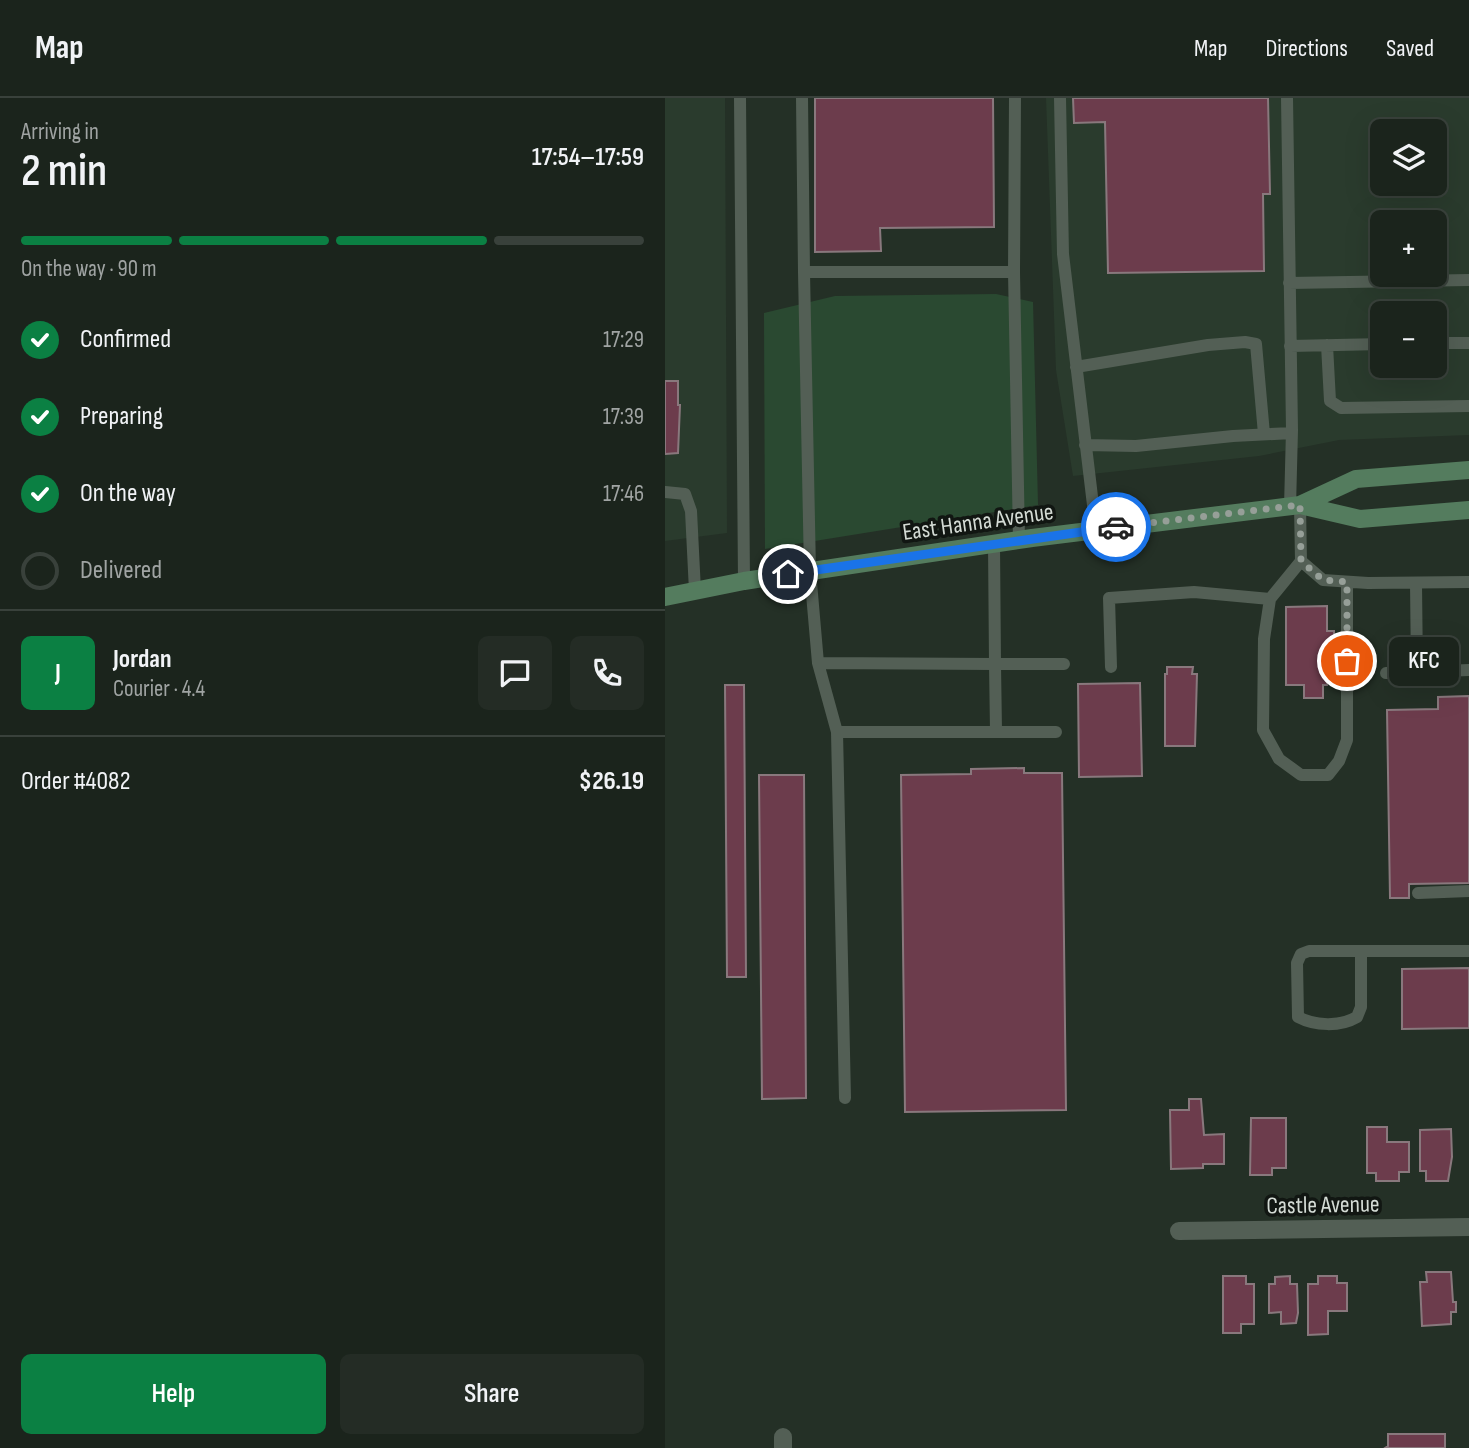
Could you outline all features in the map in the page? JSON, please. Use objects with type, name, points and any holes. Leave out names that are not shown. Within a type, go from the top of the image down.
[{"type":"main road","name":"East Hanna Avenue","points":[[665,597],[744,581],[1019,540],[1295,506],[1356,479],[1469,470]]},
{"type":"main road","name":"East Hanna Avenue","points":[[1295,506],[1360,519],[1469,510]]},
{"type":"street","name":"Castle Avenue","points":[[1179,1231],[1469,1227]]},
{"type":"lane","points":[[740,98],[744,581]]},
{"type":"lane","points":[[802,98],[810,571],[818,663],[837,732],[845,1098]]},
{"type":"lane","points":[[1014,98],[1019,540]]},
{"type":"lane","points":[[1060,98],[1063,254],[1096,530]]},
{"type":"lane","points":[[1287,98],[1291,433],[1301,561],[1323,580],[1469,582]]},
{"type":"lane","points":[[804,271],[1014,271]]},
{"type":"lane","points":[[1289,283],[1469,280]]},
{"type":"lane","points":[[1076,367],[1208,345],[1245,342],[1256,344],[1264,434]]},
{"type":"lane","points":[[1447,343],[1469,343]]},
{"type":"lane","points":[[1290,346],[1370,344]]},
{"type":"lane","points":[[1327,345],[1330,401],[1341,408],[1469,406]]},
{"type":"lane","points":[[1085,445],[1136,446],[1291,433]]},
{"type":"lane","points":[[665,492],[685,494],[691,511],[695,591]]},
{"type":"lane","points":[[994,544],[996,731]]},
{"type":"lane","points":[[1301,561],[1270,599],[1264,639],[1263,730],[1279,759],[1301,775],[1328,775],[1339,761],[1347,740],[1347,582]]},
{"type":"lane","points":[[1416,583],[1417,672]]},
{"type":"lane","points":[[1111,667],[1109,598],[1194,592],[1270,599]]},
{"type":"lane","points":[[818,663],[1064,664]]},
{"type":"lane","points":[[1385,673],[1469,670]]},
{"type":"lane","points":[[837,732],[1056,732]]},
{"type":"lane","points":[[1419,893],[1469,891]]},
{"type":"lane","points":[[1361,951],[1361,1007],[1357,1017],[1347,1023],[1310,1023],[1298,1017],[1297,963],[1301,954],[1309,951],[1361,951],[1469,951]]},
{"type":"shaded area","points":[[665,98],[725,98],[727,533],[665,541]]},
{"type":"shaded area","points":[[1046,98],[1469,98],[1469,435],[1339,440],[1259,456],[1073,476],[1056,370]]},
{"type":"green space","points":[[996,294],[1033,302],[1038,505],[765,549],[764,313],[835,296]]},
{"type":"building","points":[[815,98],[993,98],[994,227],[880,228],[881,251],[815,252]]},
{"type":"building","points":[[1073,98],[1268,98],[1270,194],[1263,194],[1264,271],[1108,273],[1105,122],[1074,123]]},
{"type":"building","points":[[665,381],[678,381],[678,453],[665,454]]},
{"type":"building","points":[[1327,606],[1327,631],[1334,631],[1334,653],[1327,654],[1327,685],[1323,685],[1323,698],[1304,698],[1304,685],[1286,685],[1286,607]]},
{"type":"building","points":[[1167,667],[1193,667],[1192,674],[1197,674],[1195,746],[1165,746]]},
{"type":"building","points":[[1140,683],[1142,776],[1079,777],[1078,684]]},
{"type":"building","points":[[725,685],[744,685],[746,977],[727,977]]},
{"type":"building","points":[[1469,696],[1469,883],[1409,884],[1409,898],[1390,898],[1387,710],[1438,709],[1438,697]]},
{"type":"building","points":[[1024,768],[1024,773],[1062,773],[1066,1110],[905,1112],[901,775],[971,774],[971,769]]},
{"type":"building","points":[[759,775],[804,775],[806,1098],[762,1099]]},
{"type":"building","points":[[1469,968],[1469,1028],[1402,1029],[1402,969]]},
{"type":"building","points":[[1189,1099],[1201,1099],[1204,1135],[1224,1134],[1224,1164],[1171,1169],[1170,1110],[1189,1110]]},
{"type":"building","points":[[1251,1118],[1286,1118],[1286,1168],[1272,1168],[1272,1175],[1250,1175]]},
{"type":"building","points":[[1367,1127],[1387,1127],[1387,1142],[1409,1142],[1409,1172],[1399,1172],[1399,1181],[1376,1181],[1376,1173],[1367,1173]]},
{"type":"building","points":[[1451,1129],[1452,1157],[1448,1181],[1426,1181],[1426,1171],[1420,1171],[1420,1130]]},
{"type":"building","points":[[1426,1272],[1451,1272],[1456,1312],[1451,1312],[1451,1324],[1422,1326],[1420,1282],[1427,1282]]},
{"type":"building","points":[[1223,1276],[1246,1276],[1246,1284],[1254,1284],[1254,1324],[1241,1324],[1241,1333],[1223,1333]]},
{"type":"building","points":[[1290,1276],[1290,1284],[1297,1284],[1298,1313],[1296,1323],[1281,1324],[1281,1312],[1269,1313],[1269,1284],[1275,1284],[1275,1277]]},
{"type":"building","points":[[1318,1276],[1337,1276],[1337,1283],[1347,1283],[1347,1311],[1328,1311],[1328,1334],[1308,1335],[1308,1284],[1318,1284]]},
{"type":"building","points":[[1388,1434],[1445,1434],[1445,1448],[1385,1448],[1388,1446]]},
{"type":"way so far","points":[[1116,527],[1300,505],[1301,561],[1323,580],[1347,582],[1347,661]]},
{"type":"place","name":"KFC","points":[[1347,661]]},
{"type":"route","points":[[788,574],[1116,527]]}]
